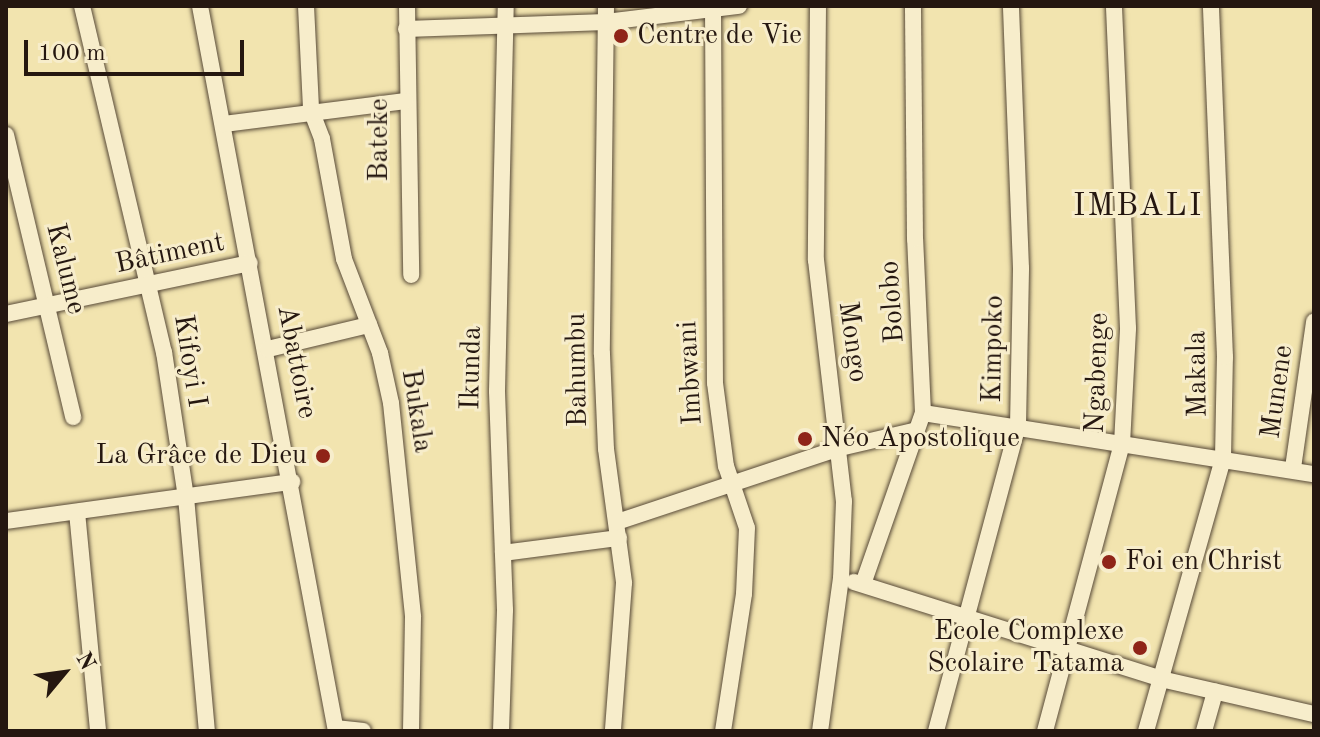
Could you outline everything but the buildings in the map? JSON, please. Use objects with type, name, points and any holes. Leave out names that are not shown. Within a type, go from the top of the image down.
[{"type":"street","name":"Kifoyi I","points":[[82,6],[149,287],[186,497],[207,731]]},
{"type":"street","name":"Abattoire","points":[[200,6],[268,349],[336,730]]},
{"type":"street","points":[[306,6],[311,110]]},
{"type":"street","name":"Bateke","points":[[407,6],[406,101],[411,275]]},
{"type":"street","name":"Ikunda","points":[[501,731],[503,553],[497,391],[506,6]]},
{"type":"street","points":[[406,29],[505,28],[606,14],[739,6]]},
{"type":"street","name":"Mongo","points":[[818,6],[816,260],[840,448],[841,578],[820,731]]},
{"type":"street","name":"Bolobo","points":[[913,6],[914,224],[923,413]]},
{"type":"street","name":"Kimpoko","points":[[936,731],[1018,426],[1021,268],[1011,6]]},
{"type":"street","name":"Ngabenge","points":[[1045,731],[1122,444],[1128,328],[1114,6]]},
{"type":"street","name":"Makala","points":[[1146,731],[1223,458],[1225,357],[1211,6]]},
{"type":"street","name":"Imbwani","points":[[713,7],[715,383],[732,486],[747,528],[744,594],[723,731]]},
{"type":"street","name":"Bahumbu","points":[[606,14],[602,354],[606,449],[624,583],[613,731]]},
{"type":"street","points":[[224,124],[311,110],[406,101]]},
{"type":"street","name":"Bukala","points":[[311,110],[322,139],[344,259],[369,325],[391,403],[413,617],[411,731]]},
{"type":"street","name":"Kalume","points":[[6,135],[73,417]]},
{"type":"street","name":"Bâtiment","points":[[6,314],[149,287],[250,263]]},
{"type":"street","name":"Munene","points":[[1293,468],[1314,322]]},
{"type":"street","points":[[268,349],[369,325]]},
{"type":"street","points":[[863,584],[913,431],[923,413],[1293,468],[1314,474]]},
{"type":"street","points":[[503,553],[618,530],[840,448],[913,431]]},
{"type":"street","points":[[6,521],[292,482]]},
{"type":"street","points":[[77,512],[98,731]]},
{"type":"street","points":[[841,578],[1161,679],[1314,714]]},
{"type":"street","points":[[1204,731],[1215,692]]},
{"type":"street","points":[[336,730],[363,731]]},
{"type":"place","name":"Centre de Vie","points":[[621,36]]},
{"type":"place","name":"Néo Apostolique","points":[[805,439]]},
{"type":"place","name":"La Grâce de Dieu","points":[[323,456]]},
{"type":"place","name":"Foi en Christ","points":[[1109,562]]},
{"type":"place","name":"Ecole Complexe Scolaire Tatama","points":[[1140,648]]},
{"type":"district","name":"IMBALI","points":[[1138,207]]}]
